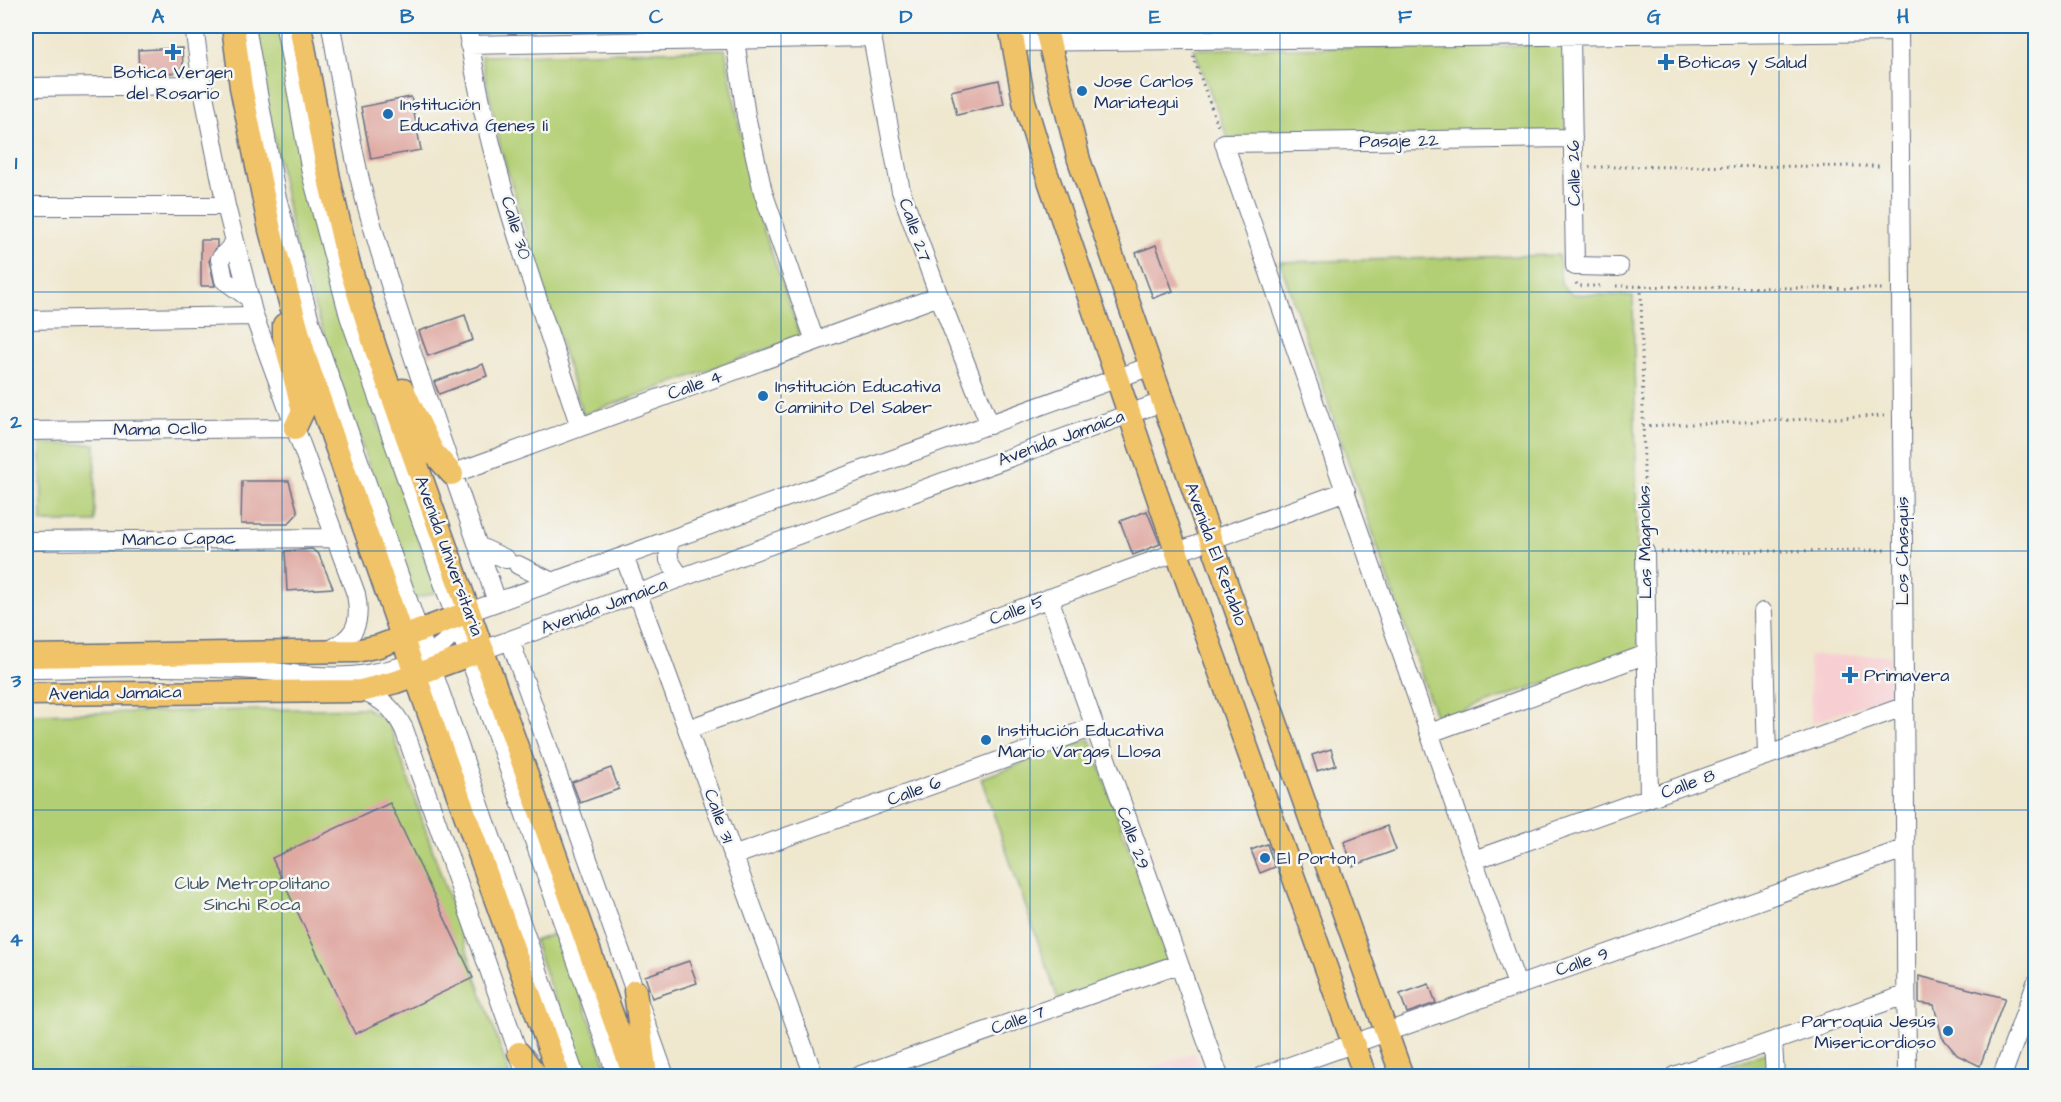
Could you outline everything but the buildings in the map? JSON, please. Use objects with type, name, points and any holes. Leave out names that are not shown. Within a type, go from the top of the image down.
[{"type":"main road","points":[[233,26],[258,173],[286,291],[327,422],[421,665],[559,1077]]},
{"type":"main road","name":"Avenida Universitaria","points":[[300,26],[330,183],[348,261],[460,619],[475,653],[634,1077]]},
{"type":"main road","name":"Avenida El Retablo","points":[[1046,33],[1079,160],[1162,402],[1402,1077]]},
{"type":"main road","name":"Avenida El Retablo","points":[[1011,34],[1024,101],[1036,142],[1128,414],[1365,1077]]},
{"type":"main road","points":[[286,291],[284,336],[303,411],[295,428]]},
{"type":"main road","points":[[376,350],[397,378],[433,452],[452,474]]},
{"type":"main road","name":"Avenida Jamaica","points":[[26,656],[356,651],[460,619]]},
{"type":"main road","name":"Avenida Jamaica","points":[[26,694],[361,691],[421,665],[475,653]]},
{"type":"main road","points":[[635,991],[646,1077]]},
{"type":"main road","points":[[519,1053],[537,1077]]},
{"type":"street","points":[[194,26],[202,85],[226,206],[254,316],[333,538],[356,594],[360,614],[355,629],[346,642],[326,652]]},
{"type":"street","points":[[246,26],[276,194],[310,321],[410,634]]},
{"type":"street","points":[[26,669],[239,669],[333,677],[372,674],[421,665],[443,646],[460,619],[349,316],[333,262],[311,173],[285,26]]},
{"type":"street","name":"Avenida Universitaria","points":[[331,26],[365,197],[390,286],[497,602]]},
{"type":"street","name":"Calle 30","points":[[467,26],[510,209],[580,427]]},
{"type":"street","points":[[1011,34],[1046,33],[1188,40],[1303,32],[1571,36],[1899,29]]},
{"type":"street","name":"Los Chasquis","points":[[1899,29],[1907,1077]]},
{"type":"street","points":[[470,45],[735,40],[871,31]]},
{"type":"street","name":"Calle 27","points":[[871,31],[902,191],[939,297],[990,425]]},
{"type":"street","name":"Calle 26","points":[[1571,36],[1575,266]]},
{"type":"street","points":[[735,40],[747,116],[763,192],[815,341]]},
{"type":"street","points":[[26,87],[202,85]]},
{"type":"street","name":"Pasaje 22","points":[[1224,143],[1573,138]]},
{"type":"street","points":[[1224,143],[1517,985]]},
{"type":"street","points":[[26,206],[226,206]]},
{"type":"street","points":[[1575,266],[1619,267]]},
{"type":"street","name":"Calle 4","points":[[452,474],[939,297]]},
{"type":"street","points":[[26,320],[254,316]]},
{"type":"street","name":"Avenida Jamaica","points":[[460,619],[497,602],[1151,366]]},
{"type":"street","name":"Avenida Jamaica","points":[[475,653],[1162,402]]},
{"type":"street","name":"Mama Ocllo","points":[[26,431],[295,428]]},
{"type":"street","name":"Calle 5","points":[[688,729],[1346,491]]},
{"type":"street","name":"Manco Capac","points":[[26,541],[333,538]]},
{"type":"street","points":[[668,540],[669,560],[681,578]]},
{"type":"street","points":[[478,546],[552,582]]},
{"type":"street","name":"Las Magnolias","points":[[1645,552],[1649,798]]},
{"type":"street","name":"Calle 31","points":[[624,556],[814,1077]]},
{"type":"street","name":"Calle 29","points":[[1049,598],[1219,1077]]},
{"type":"street","points":[[1762,612],[1767,756]]},
{"type":"street","name":"Avenida Universitaria","points":[[510,640],[665,1077]]},
{"type":"street","points":[[475,653],[617,1077]]},
{"type":"street","points":[[1430,733],[1647,654]]},
{"type":"street","points":[[421,665],[575,1077]]},
{"type":"street","points":[[361,691],[380,698],[388,705],[395,712],[404,729],[527,1077]]},
{"type":"street","name":"Calle 8","points":[[1474,860],[1903,708]]},
{"type":"street","name":"Calle 6","points":[[733,856],[1094,727]]},
{"type":"street","name":"Calle 9","points":[[1262,1077],[1904,849]]},
{"type":"street","name":"Calle 7","points":[[858,1077],[1178,964]]},
{"type":"street","points":[[2002,1077],[2035,986]]},
{"type":"street","points":[[1674,1077],[1905,995]]},
{"type":"street","points":[[1773,1042],[1775,1077]]},
{"type":"path","points":[[1188,40],[1224,143]]},
{"type":"path","points":[[1574,167],[1900,165]]},
{"type":"path","points":[[1575,266],[1578,286],[1900,289]]},
{"type":"path","name":"Las Magnolias","points":[[1641,286],[1645,552]]},
{"type":"path","points":[[1643,426],[1901,415]]},
{"type":"path","points":[[1645,552],[1902,550]]},
{"type":"shaded area","name":"Primavera","points":[[1890,655],[1891,694],[1811,724],[1809,656]]},
{"type":"shaded area","points":[[1195,1052],[1203,1076],[1151,1076],[1148,1069]]},
{"type":"green space","points":[[252,26],[278,26],[356,360],[437,592],[414,599],[297,255]]},
{"type":"green space","points":[[1567,45],[1569,133],[1228,139],[1194,49]]},
{"type":"green space","points":[[725,49],[753,199],[801,337],[583,415],[501,150],[481,56]]},
{"type":"green space","points":[[1559,255],[1561,284],[1571,294],[1633,296],[1639,649],[1437,721],[1280,262]]},
{"type":"green space","points":[[41,444],[95,444],[95,522],[42,522]]},
{"type":"green space","name":"Club Metropolitano Sinchi Roca","points":[[366,708],[389,723],[510,1076],[26,1076],[26,714]]},
{"type":"green space","points":[[1090,739],[1168,960],[1058,999],[981,778]]},
{"type":"green space","points":[[559,932],[610,1076],[582,1076],[534,941]]},
{"type":"green space","points":[[1771,1051],[1771,1076],[1697,1076]]},
{"type":"place","name":"Botica Vergen del Rosario","points":[[173,52]]},
{"type":"place","name":"Boticas y Salud","points":[[1666,62]]},
{"type":"place","name":"Jose Carlos Mariategui","points":[[1082,91]]},
{"type":"place","name":"Institución Educativa Genes Ii","points":[[388,114]]},
{"type":"place","name":"Institución Educativa Caminito Del Saber","points":[[763,396]]},
{"type":"place","name":"Primavera","points":[[1850,675]]},
{"type":"place","name":"Institución Educativa Mario Vargas Llosa","points":[[986,740]]},
{"type":"place","name":"El Porton","points":[[1265,858]]},
{"type":"place","name":"Parroquia Jesús Misericordioso","points":[[1948,1031]]}]
